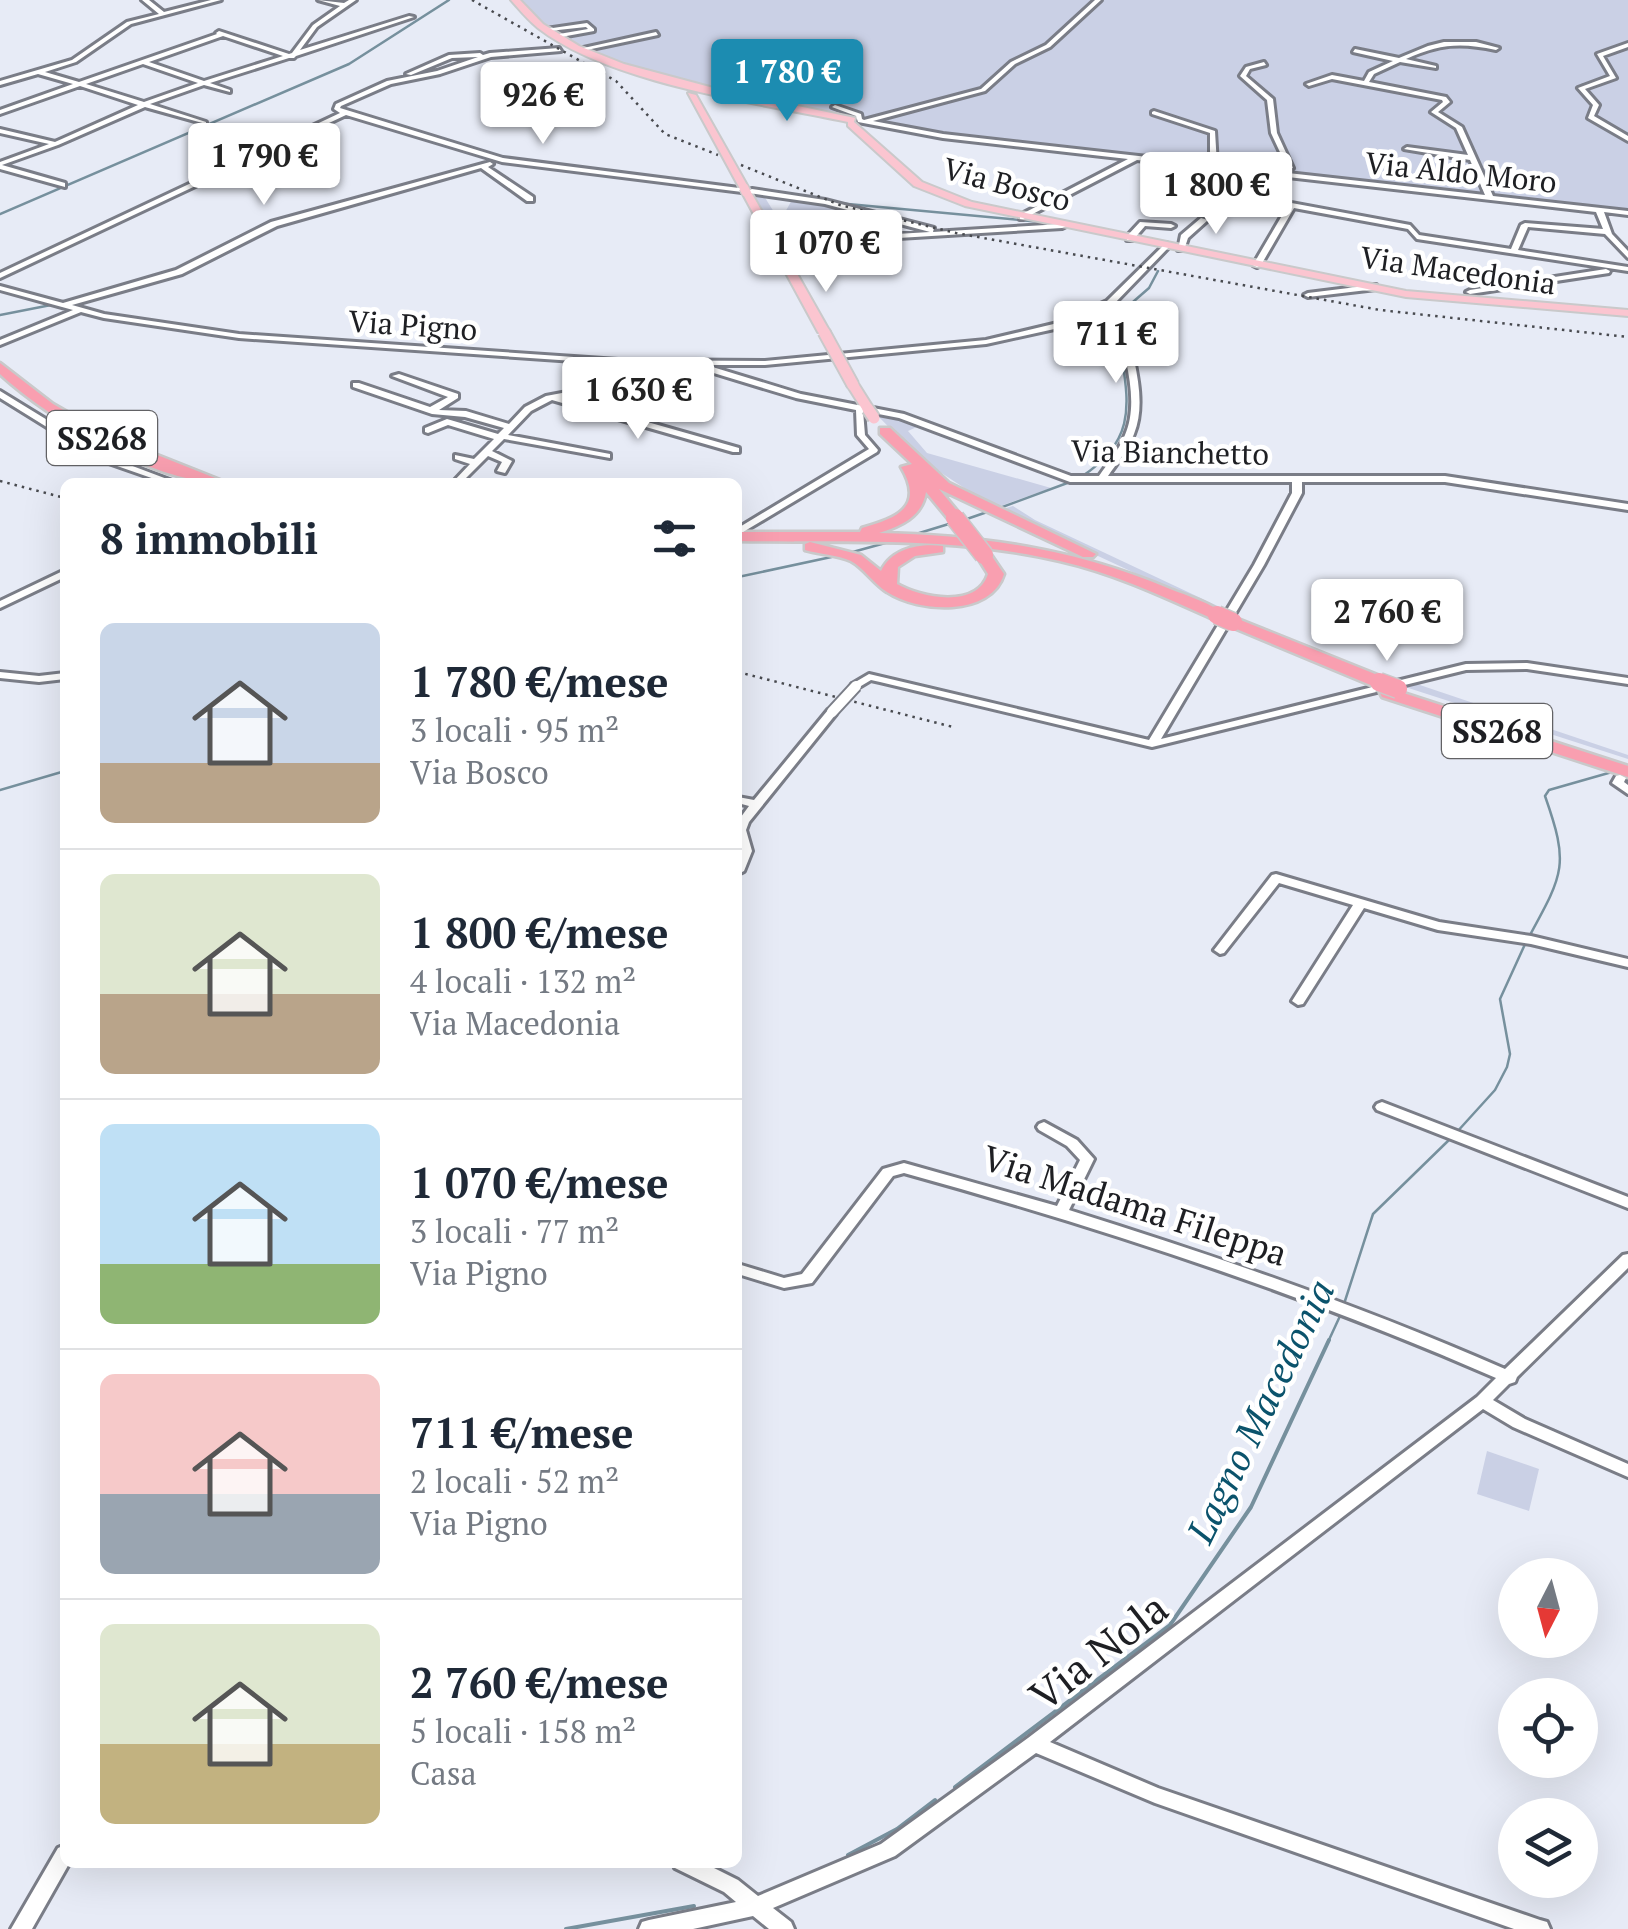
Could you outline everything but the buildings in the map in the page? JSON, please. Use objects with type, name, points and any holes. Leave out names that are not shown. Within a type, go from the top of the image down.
[{"type":"highway","name":"SS268","points":[[0,367],[33,397],[78,426],[138,455],[206,478]]},
{"type":"highway","name":"SS268","points":[[0,379],[80,435],[188,478]]},
{"type":"highway","points":[[885,432],[932,479],[1175,596]]},
{"type":"highway","points":[[742,539],[845,554],[888,584],[926,602],[978,597],[996,580],[984,555],[885,432]]},
{"type":"highway","points":[[742,538],[854,533],[907,516],[918,504],[921,490],[885,432]]},
{"type":"highway","name":"SS268","points":[[742,538],[898,540],[993,550],[1058,563],[1224,621],[1384,687],[1620,769]]},
{"type":"highway","name":"SS268","points":[[742,538],[872,543],[920,538],[1061,557],[1175,596],[1224,621]]},
{"type":"highway","points":[[888,584],[886,574],[892,562],[919,550],[970,550],[1058,563]]},
{"type":"main road","name":"Via Bosco","points":[[516,0],[527,16],[587,53],[715,92],[834,111],[860,122],[924,188],[1062,226],[1166,245]]},
{"type":"main road","name":"Via Bosco","points":[[662,78],[691,95],[734,95]]},
{"type":"main road","points":[[715,92],[691,95],[867,412],[885,432]]},
{"type":"main road","points":[[699,108],[710,99],[748,97]]},
{"type":"main road","name":"Via Macedonia","points":[[1166,245],[1438,298],[1628,313]]},
{"type":"street","points":[[145,0],[163,14]]},
{"type":"street","points":[[0,83],[74,61],[121,26],[218,0]]},
{"type":"street","points":[[321,0],[344,5]]},
{"type":"street","points":[[292,57],[315,26],[353,0]]},
{"type":"street","points":[[860,122],[983,90],[1013,63],[1048,46],[1098,0]]},
{"type":"street","points":[[0,165],[144,104],[410,17]]},
{"type":"street","points":[[550,29],[587,25],[592,30],[560,35]]},
{"type":"street","points":[[214,31],[292,57]]},
{"type":"street","points":[[0,112],[224,34]]},
{"type":"street","points":[[656,34],[587,53],[562,49],[451,56],[338,105],[337,109],[502,160],[825,202],[948,234]]},
{"type":"street","points":[[1367,81],[1371,73],[1444,40],[1496,48]]},
{"type":"street","points":[[1628,45],[1599,55],[1614,77],[1581,88],[1596,105],[1590,117],[1628,139]]},
{"type":"street","points":[[1355,51],[1434,67]]},
{"type":"street","points":[[393,80],[438,74],[490,54]]},
{"type":"street","points":[[142,62],[228,90]]},
{"type":"street","points":[[1154,113],[1213,132],[1218,167],[1291,167],[1274,133],[1268,94],[1244,78],[1248,68],[1264,64]]},
{"type":"street","points":[[40,72],[204,124]]},
{"type":"street","points":[[1309,84],[1332,77],[1444,98],[1447,102],[1434,112],[1454,121],[1490,198]]},
{"type":"street","points":[[0,276],[344,113]]},
{"type":"street","name":"Via Aldo Moro","points":[[860,122],[1135,158],[1628,213]]},
{"type":"street","points":[[0,131],[56,144]]},
{"type":"street","points":[[1408,150],[1473,158]]},
{"type":"street","points":[[1023,216],[1135,158]]},
{"type":"street","points":[[63,305],[179,272],[274,224],[502,160]]},
{"type":"street","points":[[0,165],[62,184]]},
{"type":"street","points":[[482,166],[530,199]]},
{"type":"street","points":[[1264,200],[1410,227],[1416,237],[1623,268]]},
{"type":"street","points":[[1257,265],[1292,205]]},
{"type":"street","points":[[1598,210],[1608,232],[1628,256]]},
{"type":"street","points":[[1181,248],[1184,237],[1204,220]]},
{"type":"street","points":[[1130,238],[1143,224],[1171,226]]},
{"type":"street","points":[[1514,251],[1525,225],[1608,232]]},
{"type":"street","points":[[849,239],[1062,226]]},
{"type":"street","name":"Via Pigno","points":[[1065,324],[1110,303],[1166,245]]},
{"type":"street","points":[[1470,292],[1623,268]]},
{"type":"street","points":[[1308,294],[1373,287]]},
{"type":"street","name":"Via Pigno","points":[[0,288],[80,310],[264,338],[704,367],[955,346],[1065,324],[1118,318],[1122,321],[1138,406],[1127,442],[1102,478]]},
{"type":"street","points":[[0,344],[80,310]]},
{"type":"street","points":[[465,478],[528,409],[552,397],[704,367]]},
{"type":"street","name":"Via Bianchetto","points":[[704,367],[867,412],[901,416],[1076,480],[1457,480],[1628,507]]},
{"type":"street","points":[[396,376],[454,396],[432,410]]},
{"type":"street","points":[[356,385],[432,410],[466,414],[510,428]]},
{"type":"street","points":[[579,392],[662,413]]},
{"type":"street","points":[[0,394],[103,458],[159,478]]},
{"type":"street","points":[[552,397],[736,450]]},
{"type":"street","points":[[742,534],[754,523],[874,451],[861,435],[867,412]]},
{"type":"street","points":[[428,430],[446,422],[500,437],[544,445],[567,444],[607,456]]},
{"type":"street","points":[[487,452],[508,461],[502,472]]},
{"type":"street","points":[[458,458],[477,463]]},
{"type":"street","points":[[1152,744],[1258,565],[1296,493],[1298,478]]},
{"type":"street","points":[[0,605],[60,575]]},
{"type":"street","points":[[742,823],[832,712],[870,677],[1152,744],[1466,666],[1527,666],[1628,681]]},
{"type":"street","points":[[0,675],[39,680],[60,677]]},
{"type":"street","points":[[1620,769],[1618,783],[1628,791]]},
{"type":"street","points":[[742,801],[757,804]]},
{"type":"street","points":[[742,834],[746,851],[742,861]]},
{"type":"street","points":[[1220,950],[1273,879],[1438,926],[1531,940],[1628,963]]},
{"type":"street","points":[[1298,1001],[1360,904]]},
{"type":"street","points":[[1382,1107],[1628,1202]]},
{"type":"street","points":[[1044,1127],[1072,1143],[1087,1160],[1061,1212]]},
{"type":"street","name":"Via Madama Fileppa","points":[[742,1270],[784,1283],[807,1279],[888,1172],[904,1168],[1061,1212],[1282,1286],[1510,1378]]},
{"type":"street","name":"Via Nola","points":[[649,1929],[753,1907],[888,1850],[1034,1744],[1482,1401],[1510,1378],[1628,1259]]},
{"type":"street","points":[[1482,1401],[1519,1423],[1628,1471]]},
{"type":"street","points":[[1034,1744],[1155,1794],[1540,1929]]},
{"type":"street","points":[[21,1929],[60,1863]]},
{"type":"street","points":[[694,1868],[731,1886],[784,1929]]},
{"type":"shaded area","points":[[513,0],[1628,0],[1628,214],[848,123],[610,64],[524,16]]},
{"type":"shaded area","points":[[750,192],[764,196],[777,217],[783,216],[793,198],[849,211],[844,226],[815,224],[814,230],[820,231],[810,236],[786,235],[786,241],[777,241]]},
{"type":"shaded area","points":[[877,415],[921,425],[908,431],[927,453],[1051,488],[995,508],[920,459]]},
{"type":"shaded area","points":[[1013,506],[1224,609],[1221,613],[999,510]]},
{"type":"shaded area","points":[[1408,681],[1628,755],[1628,759],[1396,684]]},
{"type":"shaded area","points":[[1487,1451],[1539,1469],[1529,1511],[1477,1494]]},
{"type":"waterway","points":[[0,214],[349,64],[449,0]]},
{"type":"waterway","points":[[1582,85],[1603,79]]},
{"type":"waterway","points":[[612,176],[694,186]]},
{"type":"waterway","points":[[837,203],[1041,222]]},
{"type":"waterway","points":[[1081,477],[1103,460],[1117,442],[1124,424],[1126,385],[1118,315],[1149,288],[1158,271]]},
{"type":"waterway","points":[[89,300],[167,278]]},
{"type":"waterway","points":[[0,315],[51,305]]},
{"type":"waterway","points":[[997,509],[1070,482]]},
{"type":"waterway","points":[[964,520],[990,511]]},
{"type":"waterway","points":[[916,534],[952,523]]},
{"type":"waterway","points":[[849,553],[889,542]]},
{"type":"waterway","points":[[742,576],[836,556]]},
{"type":"waterway","points":[[0,790],[60,772]]},
{"type":"waterway","name":"Lagno Macedonia","points":[[1530,935],[1550,897],[1559,868],[1558,838],[1545,796],[1549,790],[1612,772]]},
{"type":"waterway","name":"Lagno Macedonia","points":[[1456,1133],[1495,1090],[1507,1067],[1510,1054],[1500,999],[1526,942]]},
{"type":"waterway","name":"Lagno Macedonia","points":[[1344,1304],[1373,1214],[1450,1139]]},
{"type":"waterway","name":"Lagno Macedonia","points":[[1328,1342],[1340,1316]]},
{"type":"waterway","name":"Lagno Macedonia","points":[[955,1787],[1170,1625],[1251,1507],[1329,1340]]},
{"type":"waterway","name":"Lagno Macedonia","points":[[848,1855],[897,1829],[935,1800]]},
{"type":"waterway","name":"Lagno Macedonia","points":[[566,1929],[694,1906]]},
{"type":"railway","points":[[472,0],[616,81],[665,134],[718,155]]},
{"type":"railway","points":[[741,165],[840,205],[956,233],[1380,310],[1628,337]]},
{"type":"railway","points":[[0,481],[60,497]]},
{"type":"railway","points":[[742,673],[953,727]]}]
